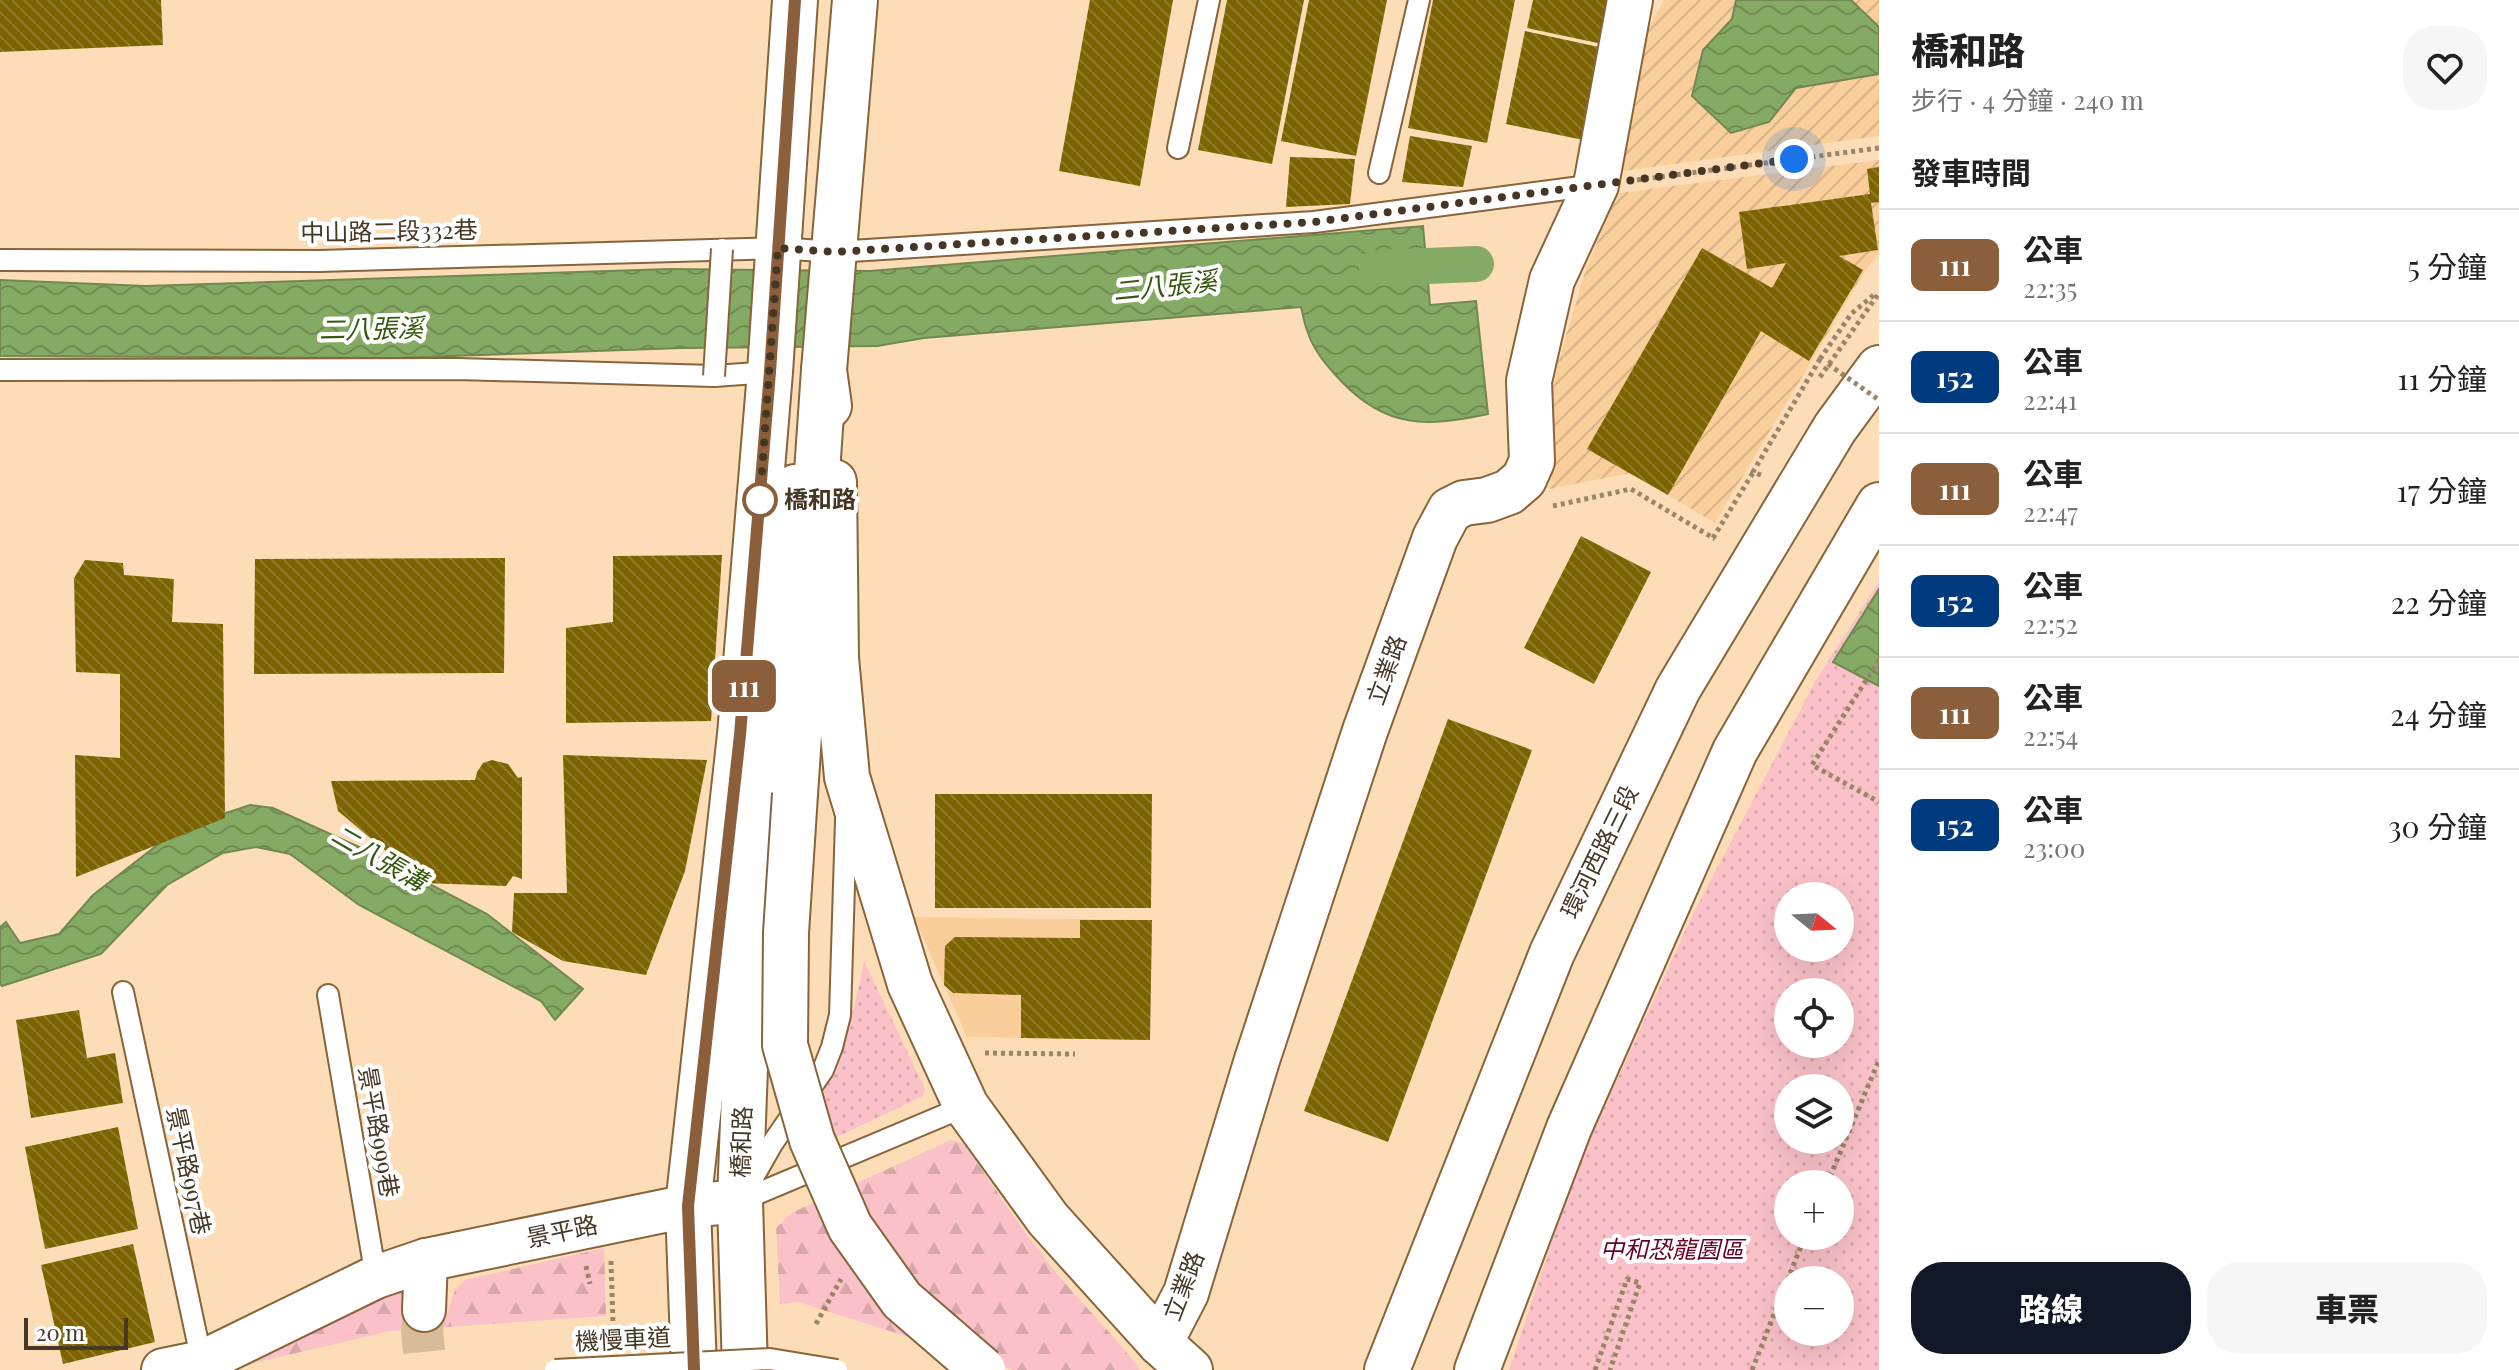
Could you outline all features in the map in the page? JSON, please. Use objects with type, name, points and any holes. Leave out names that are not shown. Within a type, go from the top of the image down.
[{"type":"street","name":"橋和路","points":[[694,1370],[688,1206],[740,735],[770,372],[795,0]]},
{"type":"street","name":"橋和路","points":[[745,1370],[740,1201],[747,1014],[799,442],[824,370],[855,0]]},
{"type":"street","points":[[1509,492],[1524,479],[1532,461],[1529,381],[1552,280],[1596,185],[1630,0]]},
{"type":"street","name":"環河西路三段","points":[[1387,1370],[1552,953],[1678,689],[1835,428],[1879,368]]},
{"type":"street","name":"橋和路","points":[[824,370],[835,443],[836,658],[847,777],[910,984],[966,1106],[1048,1219],[1175,1356]]},
{"type":"street","points":[[824,370],[786,933],[785,1045],[812,1140],[850,1227],[902,1300],[983,1370]]},
{"type":"street","name":"立業路","points":[[1175,1356],[1186,1293],[1261,1045],[1365,731],[1435,538],[1450,510],[1464,503],[1487,500],[1509,492]]},
{"type":"street","points":[[1477,1370],[1569,1128],[1735,751],[1879,505]]},
{"type":"street","name":"景平路","points":[[183,1366],[376,1277],[426,1260],[688,1206],[740,1201]]},
{"type":"street","points":[[424,1310],[426,1260]]},
{"type":"lane","points":[[1178,148],[1209,0]]},
{"type":"lane","points":[[1379,173],[1419,0]]},
{"type":"lane","name":"中山路二段332巷","points":[[0,260],[319,261],[778,248],[835,252],[1314,222],[1596,185]]},
{"type":"lane","points":[[714,376],[722,249]]},
{"type":"lane","points":[[0,370],[458,369],[714,376],[770,372]]},
{"type":"lane","name":"橋和路","points":[[740,1201],[772,1144],[823,1070],[832,1047],[840,1015],[847,777]]},
{"type":"lane","name":"景平路997巷","points":[[123,992],[183,1366]]},
{"type":"lane","name":"景平路999巷","points":[[328,995],[376,1277]]},
{"type":"lane","name":"景平路","points":[[740,1201],[966,1106]]},
{"type":"lane","name":"機慢車道","points":[[555,1370],[770,1359],[837,1370]]},
{"type":"path","points":[[1596,185],[1879,148]]},
{"type":"path","points":[[1713,538],[1820,359],[1851,314],[1879,292]]},
{"type":"path","points":[[1813,389],[1879,292]]},
{"type":"path","points":[[1768,464],[1761,476],[1753,472],[1820,359]]},
{"type":"path","points":[[1828,364],[1879,400]]},
{"type":"path","points":[[1509,492],[1539,509],[1631,489],[1755,563]]},
{"type":"path","points":[[1879,660],[1812,765],[1879,802]]},
{"type":"path","points":[[940,1052],[1075,1054]]},
{"type":"path","points":[[1833,1170],[1879,1060]]},
{"type":"path","points":[[1752,1370],[1799,1250]]},
{"type":"path","points":[[610,1254],[613,1324]]},
{"type":"path","points":[[584,1257],[590,1284]]},
{"type":"path","points":[[1595,1370],[1627,1279],[1640,1283],[1610,1370]]},
{"type":"shaded area","points":[[1664,0],[1879,0],[1879,136],[1623,171],[1646,32]]},
{"type":"shaded area","points":[[1879,160],[1879,253],[1865,271],[1715,523],[1630,473],[1550,489],[1553,464],[1551,397],[1558,363],[1586,269],[1618,193]]},
{"type":"shaded area","points":[[914,917],[1152,920],[1150,1040],[967,1037]]},
{"type":"green space","name":"中和恐龍園區","points":[[1879,582],[1879,1370],[1509,1370],[1575,1172],[1691,918],[1816,680]]},
{"type":"green space","points":[[864,961],[925,1089],[923,1096],[799,1155],[848,1029]]},
{"type":"green space","points":[[951,1140],[965,1144],[1046,1260],[1140,1370],[1013,1370],[798,1302],[780,1304],[776,1228],[791,1213]]},
{"type":"green space","points":[[604,1248],[606,1316],[390,1331],[224,1370],[398,1282],[418,1289],[410,1311],[445,1320],[455,1290],[465,1280]]},
{"type":"water","points":[[1736,0],[1851,0],[1879,27],[1879,74],[1796,88],[1769,122],[1731,133],[1692,96],[1703,50],[1732,19]]},
{"type":"water","points":[[1423,226],[1430,305],[1476,301],[1488,414],[1427,422],[1392,416],[1375,408],[1341,381],[1321,357],[1310,337],[1301,307],[924,338],[877,346],[683,348],[395,358],[0,356],[0,280],[146,286],[670,269],[870,271]]},
{"type":"water","points":[[1879,589],[1879,686],[1833,662]]},
{"type":"water","name":"二八張溝","points":[[250,805],[273,808],[359,847],[487,914],[583,989],[555,1020],[541,1001],[359,905],[290,854],[256,847],[223,853],[167,885],[101,954],[2,986],[0,984],[0,927],[6,922],[20,943],[59,934],[93,895],[178,829]]},
{"type":"building","points":[[0,0],[161,0],[163,45],[0,52]]},
{"type":"building","points":[[1090,0],[1173,0],[1140,186],[1059,171]]},
{"type":"building","points":[[1227,0],[1304,0],[1272,164],[1198,150]]},
{"type":"building","points":[[1309,0],[1387,0],[1356,156],[1281,141]]},
{"type":"building","points":[[1433,0],[1515,0],[1487,143],[1408,128]]},
{"type":"building","points":[[1533,0],[1616,0],[1607,45],[1527,28]]},
{"type":"building","points":[[1525,31],[1608,49],[1588,141],[1506,124]]},
{"type":"building","points":[[1410,136],[1472,146],[1463,187],[1402,182]]},
{"type":"building","points":[[1290,157],[1355,159],[1350,204],[1286,207]]},
{"type":"building","points":[[1879,167],[1879,202],[1871,203],[1878,250],[1839,256],[1863,270],[1809,361],[1761,331],[1668,495],[1587,449],[1702,248],[1772,288],[1786,263],[1747,269],[1739,212],[1870,194],[1867,169]]},
{"type":"building","points":[[1581,536],[1651,572],[1594,684],[1524,648]]},
{"type":"building","points":[[722,555],[711,721],[566,723],[566,628],[613,622],[613,556]]},
{"type":"building","points":[[505,558],[504,673],[254,674],[255,559]]},
{"type":"building","points":[[85,560],[123,563],[124,575],[174,579],[172,622],[223,624],[225,818],[76,877],[75,755],[120,758],[120,674],[76,672],[74,578]]},
{"type":"building","points":[[1448,719],[1532,750],[1388,1142],[1304,1111]]},
{"type":"building","points":[[563,755],[707,760],[685,871],[646,975],[563,961],[512,932],[514,893],[567,893]]},
{"type":"building","points":[[492,760],[508,764],[518,778],[522,777],[522,879],[513,876],[506,886],[424,883],[338,811],[331,781],[475,780],[483,763]]},
{"type":"building","points":[[935,794],[1152,794],[1151,908],[935,908]]},
{"type":"building","points":[[1080,920],[1152,920],[1150,1040],[1021,1038],[1021,995],[953,993],[944,985],[945,946],[955,937],[1080,938]]},
{"type":"building","points":[[79,1010],[87,1058],[115,1053],[123,1103],[31,1118],[16,1020]]},
{"type":"building","points":[[118,1127],[138,1229],[45,1249],[25,1147]]},
{"type":"building","points":[[133,1244],[155,1342],[63,1364],[41,1265]]},
{"type":"waterway","name":"二八張溪","points":[[1377,268],[1476,264]]},
{"type":"tunnel","points":[[424,1310],[422,1331],[426,1370]]},
{"type":"bus line","name":"111","points":[[694,1370],[688,1206],[740,735],[770,372],[795,0]]},
{"type":"place","name":"橋和路","points":[[760,500]]},
{"type":"route","points":[[760,500],[778,248],[835,252],[1314,222],[1794,159]]}]
